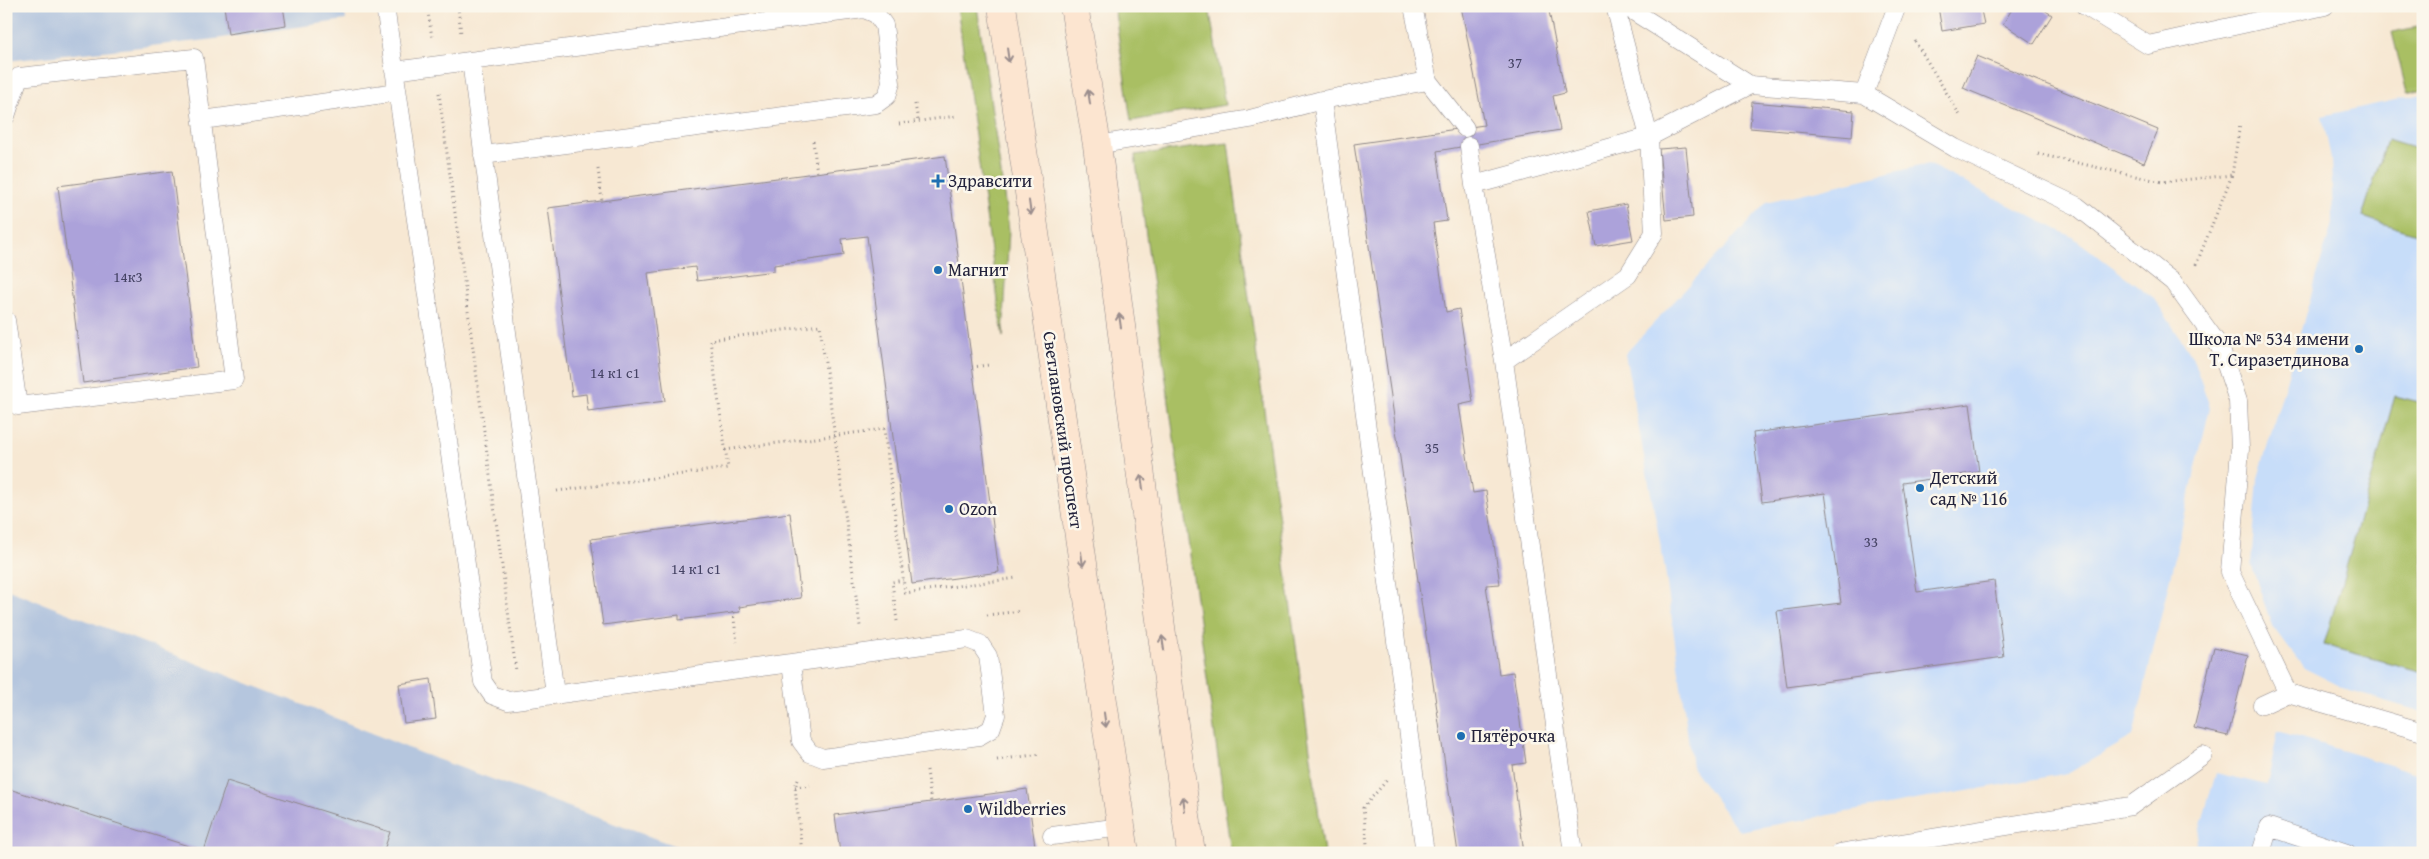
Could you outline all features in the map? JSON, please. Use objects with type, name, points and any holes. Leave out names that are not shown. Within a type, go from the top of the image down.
[{"type":"main road","name":"Светлановский проспект","points":[[1002,6],[1123,840]]},
{"type":"main road","points":[[1074,6],[1097,145],[1191,853]]},
{"type":"lane","points":[[385,6],[482,682],[492,695],[508,701],[967,639],[980,644],[988,656],[996,715],[991,729],[979,736],[823,758],[810,753],[801,741],[791,663]]},
{"type":"lane","points":[[1413,6],[1428,81],[1465,128]]},
{"type":"lane","points":[[1504,361],[1628,275],[1654,233],[1649,137],[1615,6]]},
{"type":"lane","points":[[1626,6],[1750,85],[1864,94],[1955,148],[2077,206],[2173,282],[2220,347],[2238,401],[2240,449],[2230,572],[2288,693]]},
{"type":"lane","points":[[2085,6],[2148,46],[2325,6]]},
{"type":"lane","points":[[1864,94],[1897,8]]},
{"type":"lane","points":[[394,71],[864,9],[876,14],[884,25],[891,83],[887,96],[876,104],[483,155]]},
{"type":"lane","points":[[6,116],[19,77],[194,58],[234,380],[18,406],[6,320]]},
{"type":"lane","points":[[471,60],[555,694]]},
{"type":"lane","points":[[1097,145],[1250,119],[1322,100],[1428,81]]},
{"type":"lane","points":[[1474,185],[1649,137],[1750,85]]},
{"type":"lane","points":[[203,120],[398,92]]},
{"type":"lane","points":[[1322,100],[1424,853]]},
{"type":"lane","points":[[1469,146],[1504,361],[1572,853]]},
{"type":"lane","points":[[2262,705],[2288,693],[2423,732]]},
{"type":"lane","points":[[1840,853],[2132,806],[2203,755]]},
{"type":"lane","points":[[2261,853],[2269,827],[2347,853]]},
{"type":"lane","points":[[1052,836],[1123,840]]},
{"type":"path","points":[[428,6],[520,699]]},
{"type":"path","points":[[1897,8],[1988,163]]},
{"type":"path","points":[[2184,297],[2232,175],[2240,124]]},
{"type":"path","points":[[812,135],[817,173]]},
{"type":"path","points":[[2030,152],[2162,182],[2232,175]]},
{"type":"path","points":[[597,163],[602,201]]},
{"type":"path","points":[[556,491],[728,468],[710,340],[820,325],[861,632]]},
{"type":"path","points":[[972,367],[989,366]]},
{"type":"path","points":[[725,450],[884,429],[905,593],[1017,578]]},
{"type":"path","points":[[898,627],[892,582],[903,580]]},
{"type":"path","points":[[733,612],[738,649]]},
{"type":"path","points":[[1368,853],[1363,808],[1411,752]]},
{"type":"path","points":[[802,853],[795,787],[810,753]]},
{"type":"path","points":[[927,769],[931,802]]},
{"type":"shaded area","points":[[6,6],[344,6],[346,20],[208,40],[6,61]]},
{"type":"shaded area","name":"Школа № 534 имени Т. Сиразетдинова","points":[[2423,94],[2423,712],[2350,691],[2304,668],[2272,626],[2251,564],[2258,478],[2333,220],[2331,158],[2322,116]]},
{"type":"shaded area","name":"Детский сад № 116","points":[[1928,164],[2074,238],[2154,298],[2192,356],[2210,407],[2133,736],[2069,773],[1739,831],[1692,767],[1665,569],[1625,354],[1767,202]]},
{"type":"shaded area","points":[[6,589],[301,704],[420,753],[695,853],[6,853]]},
{"type":"shaded area","points":[[2278,731],[2423,775],[2423,853],[2193,853],[2216,773],[2267,785]]},
{"type":"green space","points":[[957,6],[977,6],[1009,230],[1003,337]]},
{"type":"green space","points":[[1114,6],[1209,6],[1225,105],[1131,121]]},
{"type":"green space","points":[[2423,26],[2423,89],[2407,93],[2392,32]]},
{"type":"green space","points":[[2387,140],[2423,151],[2423,236],[2362,217]]},
{"type":"green space","points":[[1228,143],[1324,853],[1231,853],[1135,155]]},
{"type":"green space","points":[[2395,396],[2423,403],[2423,672],[2324,645]]},
{"type":"building","points":[[224,6],[283,6],[286,25],[228,34]]},
{"type":"building","points":[[1461,6],[1548,6],[1565,93],[1553,96],[1560,130],[1437,151],[1447,221],[1433,223],[1446,312],[1459,309],[1464,341],[1473,402],[1459,405],[1473,493],[1486,491],[1500,584],[1486,585],[1499,674],[1513,672],[1526,763],[1512,765],[1524,853],[1458,853],[1354,144],[1484,125]]},
{"type":"building","points":[[1938,6],[1980,6],[1984,24],[1942,31]]},
{"type":"building","points":[[2014,6],[2038,6],[2052,15],[2034,44],[2003,24]]},
{"type":"building","points":[[1977,56],[2158,130],[2144,163],[1963,88]]},
{"type":"building","points":[[1752,102],[1854,111],[1852,137],[1750,128]]},
{"type":"building","points":[[1686,147],[1693,217],[1666,220],[1659,149]]},
{"type":"building","points":[[945,156],[999,572],[912,584],[867,236],[842,239],[844,255],[774,265],[774,271],[697,281],[695,267],[648,273],[665,401],[588,411],[586,394],[572,396],[548,208]]},
{"type":"building","points":[[172,171],[197,367],[83,383],[58,186]]},
{"type":"building","points":[[1626,204],[1633,240],[1596,246],[1589,211]]},
{"type":"building","points":[[1970,404],[1979,472],[1902,483],[1917,592],[1994,581],[2004,657],[1787,687],[1777,611],[1841,603],[1825,493],[1762,502],[1753,433]]},
{"type":"building","points":[[790,513],[801,598],[739,607],[740,612],[679,620],[679,615],[603,625],[591,539]]},
{"type":"building","points":[[2214,647],[2248,655],[2228,736],[2194,728]]},
{"type":"building","points":[[431,679],[436,719],[404,723],[399,684]]},
{"type":"building","points":[[227,781],[390,832],[383,853],[6,853],[6,788],[204,851]]},
{"type":"building","points":[[1027,789],[1036,853],[840,853],[835,815]]},
{"type":"place","name":"Здравсити","points":[[938,181]]},
{"type":"place","name":"Магнит","points":[[938,270]]},
{"type":"place","name":"Школа № 534 имени Т. Сиразетдинова","points":[[2359,349]]},
{"type":"place","name":"Детский сад № 116","points":[[1920,488]]},
{"type":"place","name":"Ozon","points":[[949,509]]},
{"type":"place","name":"Пятёрочка","points":[[1461,736]]},
{"type":"place","name":"Wildberries","points":[[968,809]]}]
